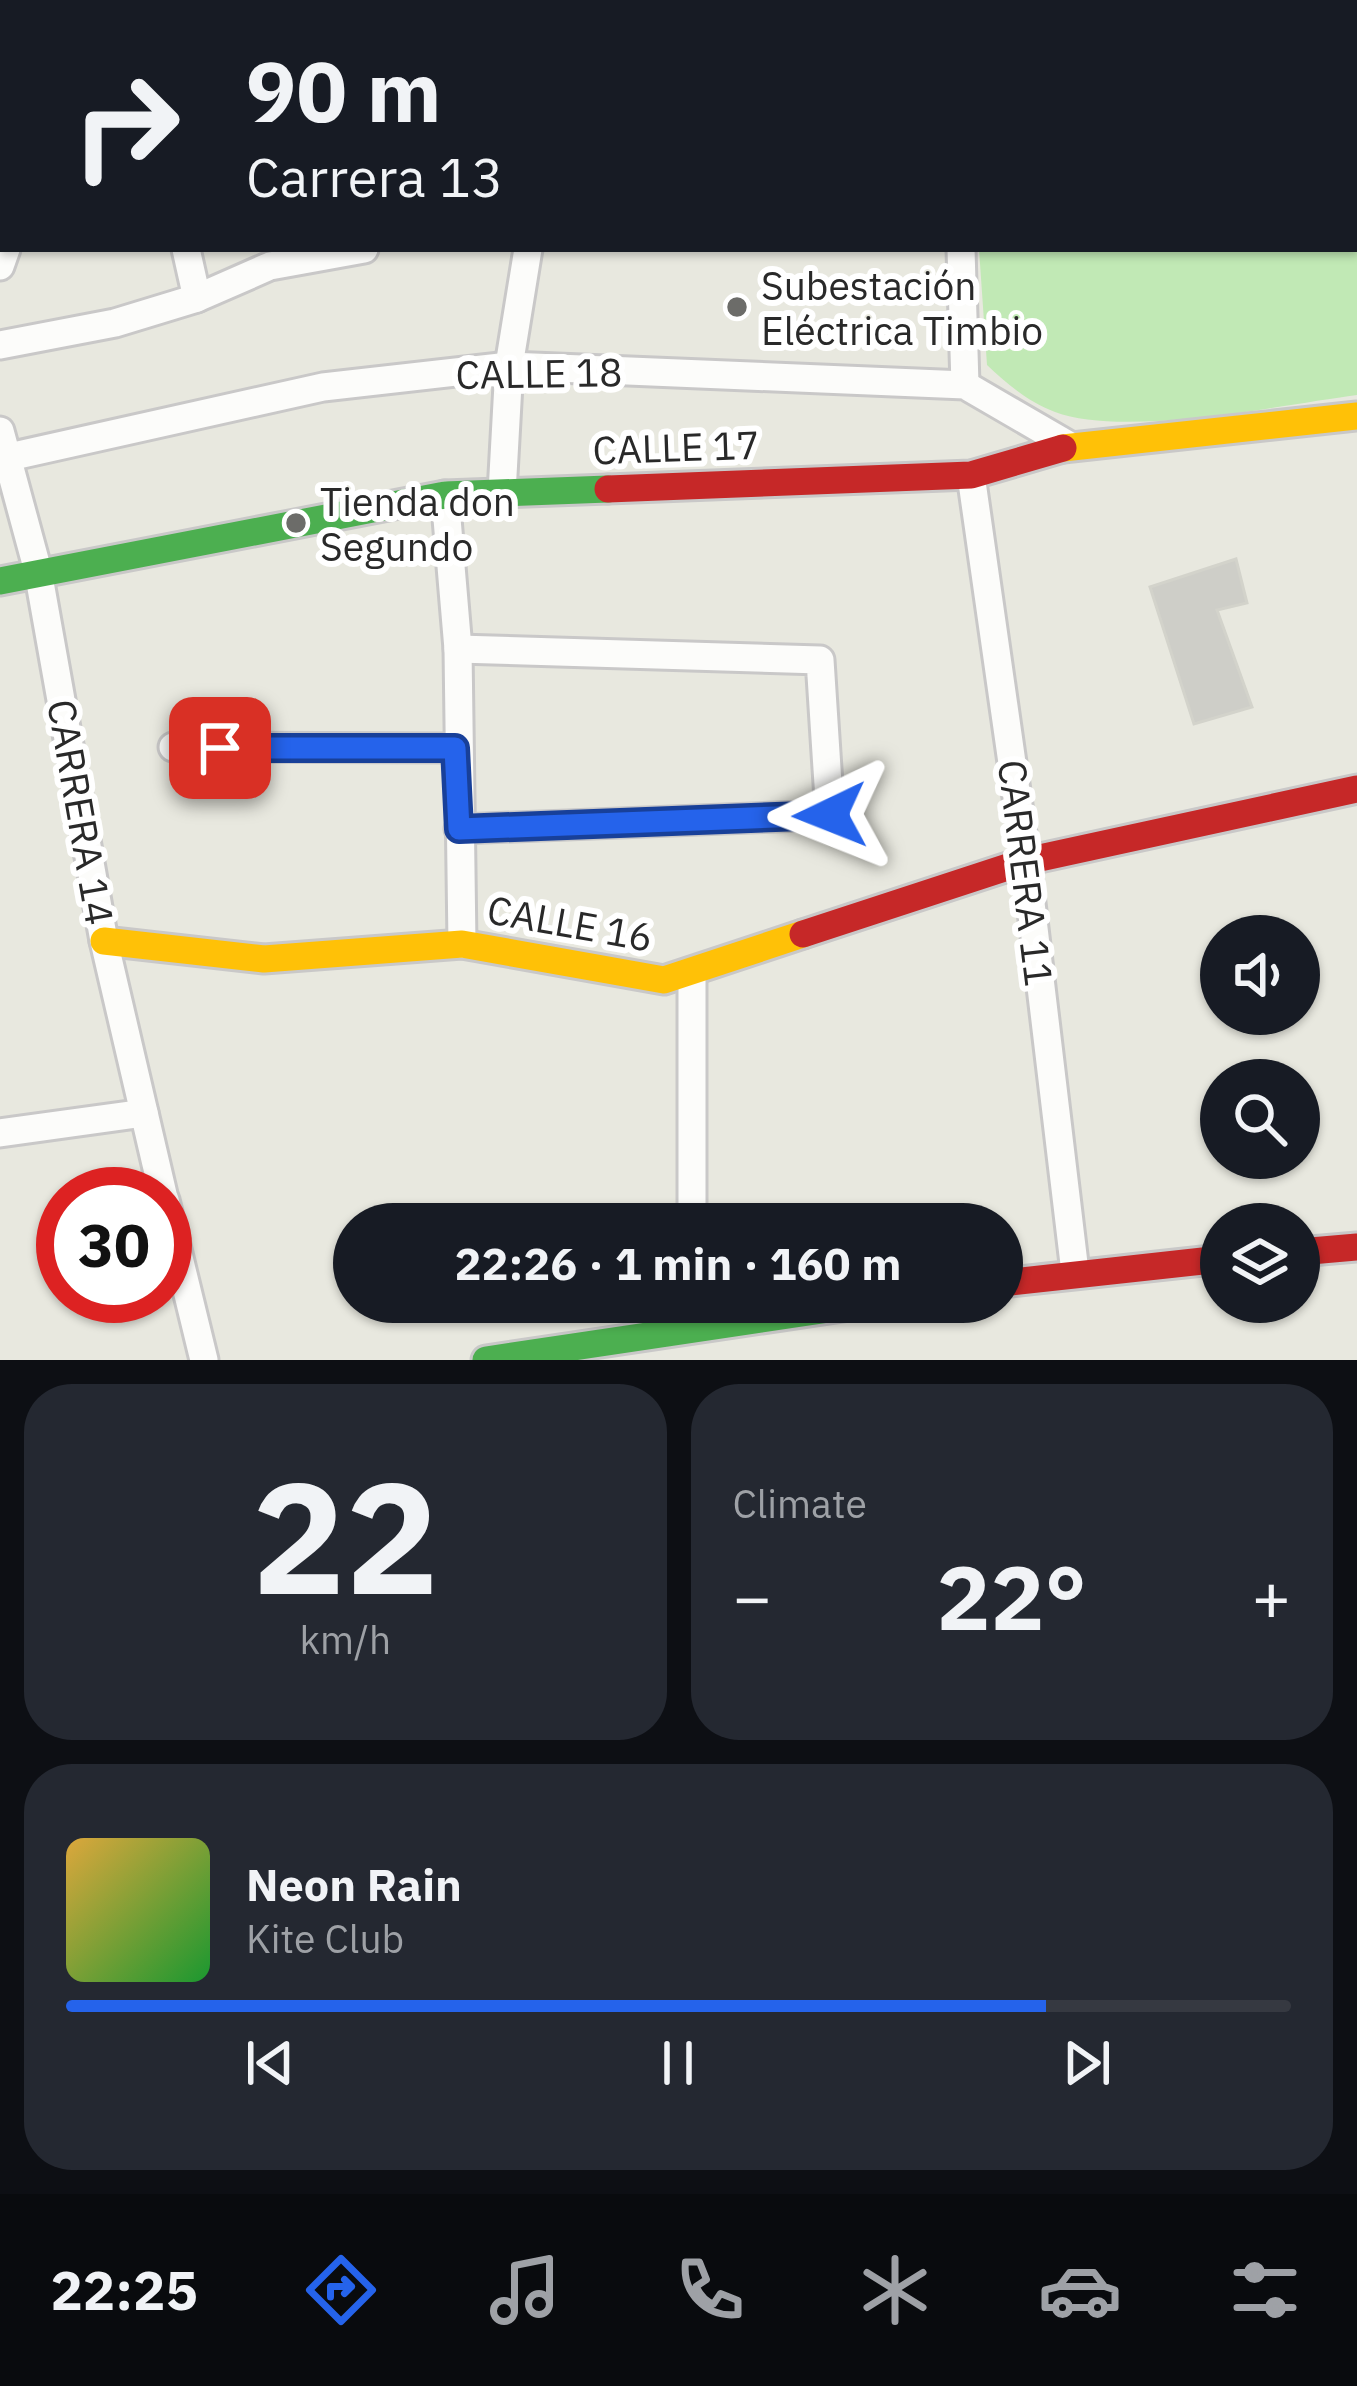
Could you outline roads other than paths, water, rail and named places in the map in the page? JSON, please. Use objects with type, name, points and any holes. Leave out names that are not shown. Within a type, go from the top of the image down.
[{"type":"street","points":[[187,252],[197,298]]},
{"type":"street","points":[[0,345],[115,323],[197,298],[270,266],[347,252]]},
{"type":"street","points":[[502,493],[509,366],[527,252]]},
{"type":"street","points":[[961,252],[965,385]]},
{"type":"street","name":"CALLE 18","points":[[2,450],[322,387],[509,366],[965,385],[1070,446]]},
{"type":"street","name":"CALLE 17","points":[[0,581],[445,495],[971,475],[1070,446],[1357,416]]},
{"type":"street","name":"CARRERA 14","points":[[2,450],[38,571],[104,940],[157,1167]]},
{"type":"street","name":"CARRERA 11","points":[[971,475],[1026,861],[1075,1272]]},
{"type":"street","points":[[445,495],[458,649],[455,748],[462,944]]},
{"type":"street","points":[[458,649],[820,660],[830,815],[459,829]]},
{"type":"street","points":[[173,748],[455,748]]},
{"type":"street","name":"CALLE 16","points":[[104,940],[263,959],[462,944],[664,980],[1026,861],[1357,789]]},
{"type":"street","points":[[692,974],[692,1203]]},
{"type":"street","points":[[0,1133],[144,1113]]},
{"type":"street","points":[[1320,1250],[1357,1247]]},
{"type":"street","points":[[1023,1280],[1200,1261]]},
{"type":"street","name":"CARRERA 14","points":[[192,1311],[204,1360]]},
{"type":"street","points":[[486,1360],[659,1323]]},
{"type":"place","name":"Subestación Eléctrica Timbio","points":[[737,307]]},
{"type":"place","name":"Tienda don Segundo","points":[[296,523]]}]
